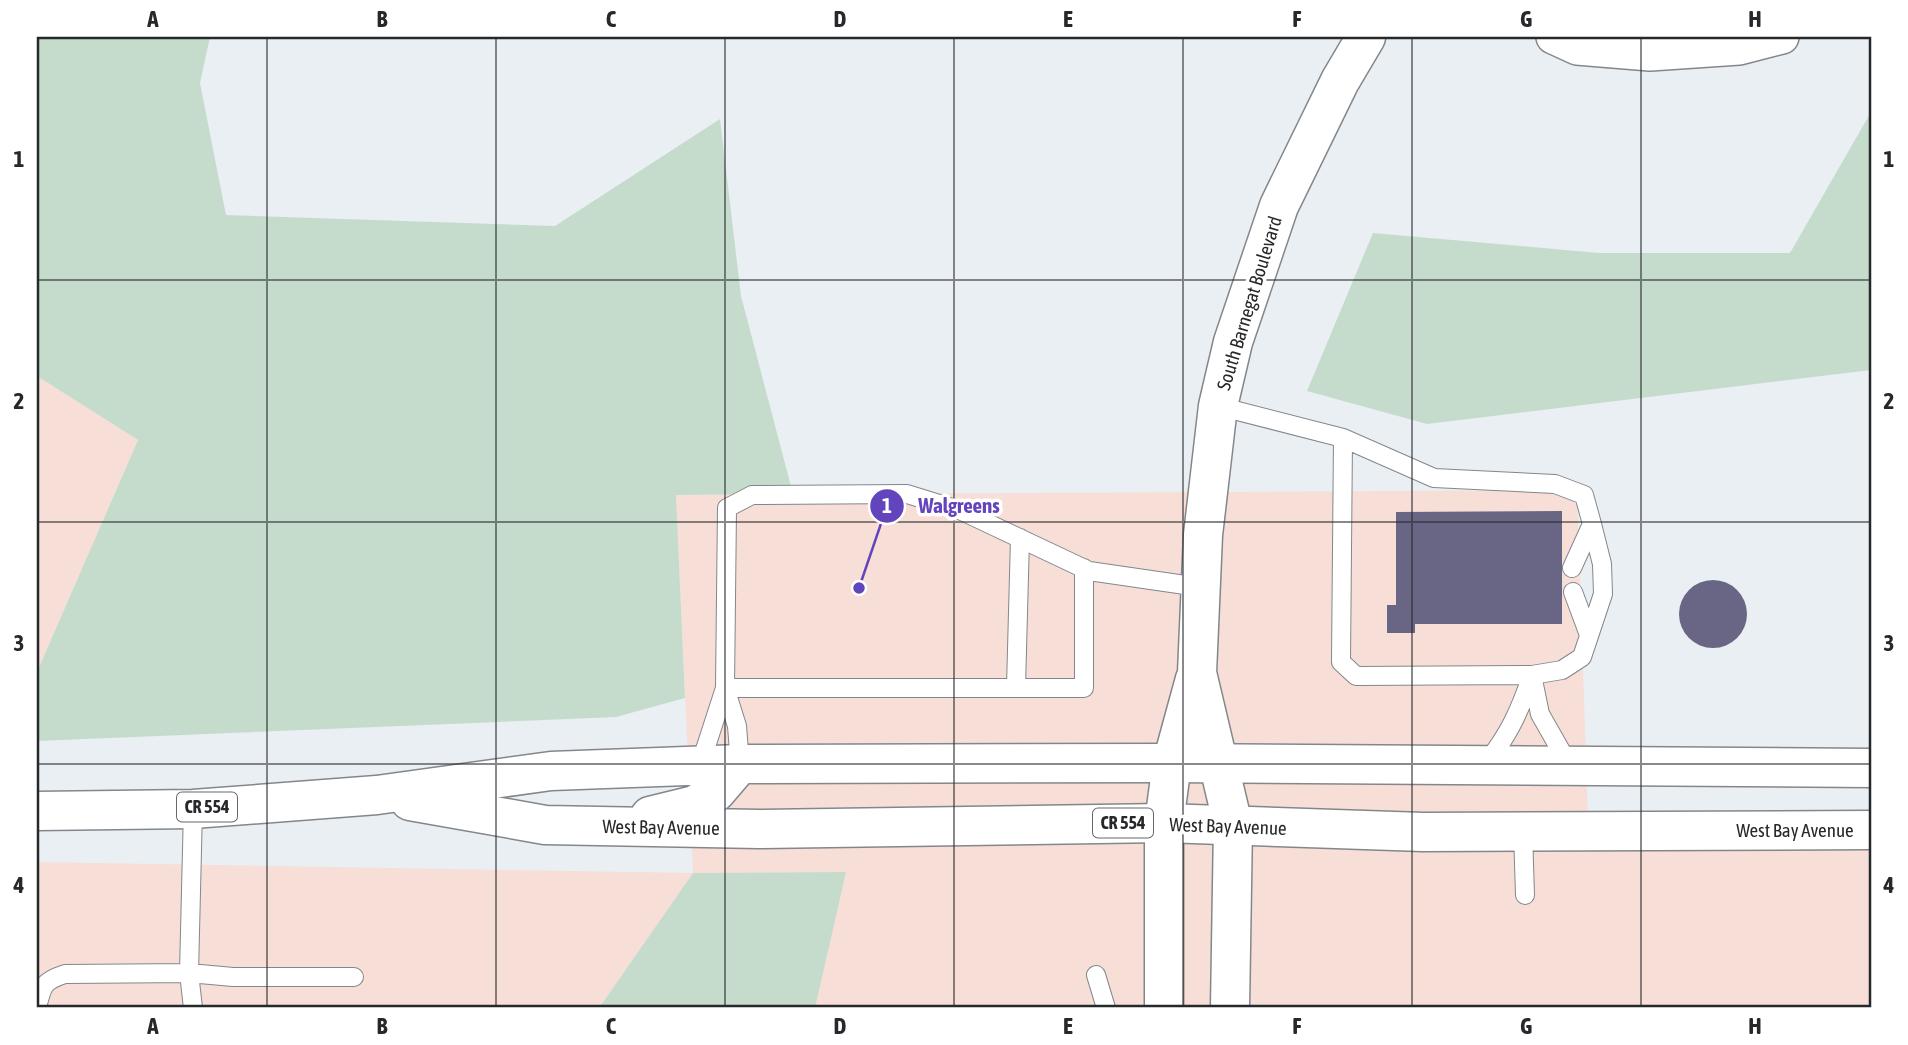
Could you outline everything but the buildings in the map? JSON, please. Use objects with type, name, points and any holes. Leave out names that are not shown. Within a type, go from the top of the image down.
[{"type":"main road","name":"South Barnegat Boulevard","points":[[1230,1008],[1233,825],[1197,673],[1203,535],[1218,407],[1233,342],[1279,206],[1340,80],[1366,37]]},
{"type":"main road","name":"South Barnegat Boulevard","points":[[1164,1008],[1164,823],[1172,763],[1197,673]]},
{"type":"main road","name":"West Bay Avenue","points":[[37,811],[193,808],[377,795],[551,771],[740,764],[1172,763],[1871,768]]},
{"type":"main road","points":[[610,826],[695,805],[716,792],[740,764]]},
{"type":"main road","name":"West Bay Avenue","points":[[377,795],[545,825],[759,829],[1164,823],[1312,830],[1871,830]]},
{"type":"street","points":[[1553,37],[1577,48],[1650,54],[1739,48],[1782,37]]},
{"type":"lane","points":[[1218,407],[1343,438],[1434,478],[1555,484],[1584,495],[1602,564],[1604,594],[1582,657],[1562,670],[1531,676],[1356,676],[1341,662],[1343,438]]},
{"type":"lane","points":[[700,765],[725,688],[727,508],[752,495],[907,494],[962,511],[1089,571],[1199,587]]},
{"type":"lane","points":[[1572,568],[1592,524]]},
{"type":"lane","points":[[1016,687],[1020,538]]},
{"type":"lane","points":[[725,688],[1084,688],[1084,568]]},
{"type":"lane","points":[[1573,592],[1588,635]]},
{"type":"lane","points":[[1485,765],[1508,736],[1521,708],[1531,676]]},
{"type":"lane","points":[[1531,676],[1540,713],[1569,765]]},
{"type":"lane","points":[[725,688],[737,726],[740,764]]},
{"type":"lane","points":[[193,808],[188,973],[193,1008]]},
{"type":"lane","points":[[1523,832],[1525,895]]},
{"type":"lane","points":[[37,1008],[41,989],[49,979],[65,974],[188,973],[233,977],[354,977]]},
{"type":"lane","points":[[1093,1008],[1096,975],[1105,1008]]},
{"type":"shaded area","points":[[37,376],[138,440],[37,672]]},
{"type":"shaded area","points":[[1577,490],[1589,847],[1871,850],[1871,1008],[815,1008],[845,872],[693,873],[676,495]]},
{"type":"shaded area","points":[[37,862],[693,873],[599,1008],[37,1008]]},
{"type":"green space","points":[[37,37],[210,37],[200,83],[226,215],[555,226],[720,119],[741,296],[793,494],[676,495],[685,698],[616,717],[37,741],[37,672],[138,440],[37,376]]},
{"type":"green space","points":[[1871,112],[1871,370],[1427,424],[1307,391],[1373,233],[1599,253],[1790,253]]},
{"type":"green space","points":[[846,872],[815,1008],[599,1008],[693,873]]},
{"type":"place","name":"Walgreens","points":[[859,588]]}]
